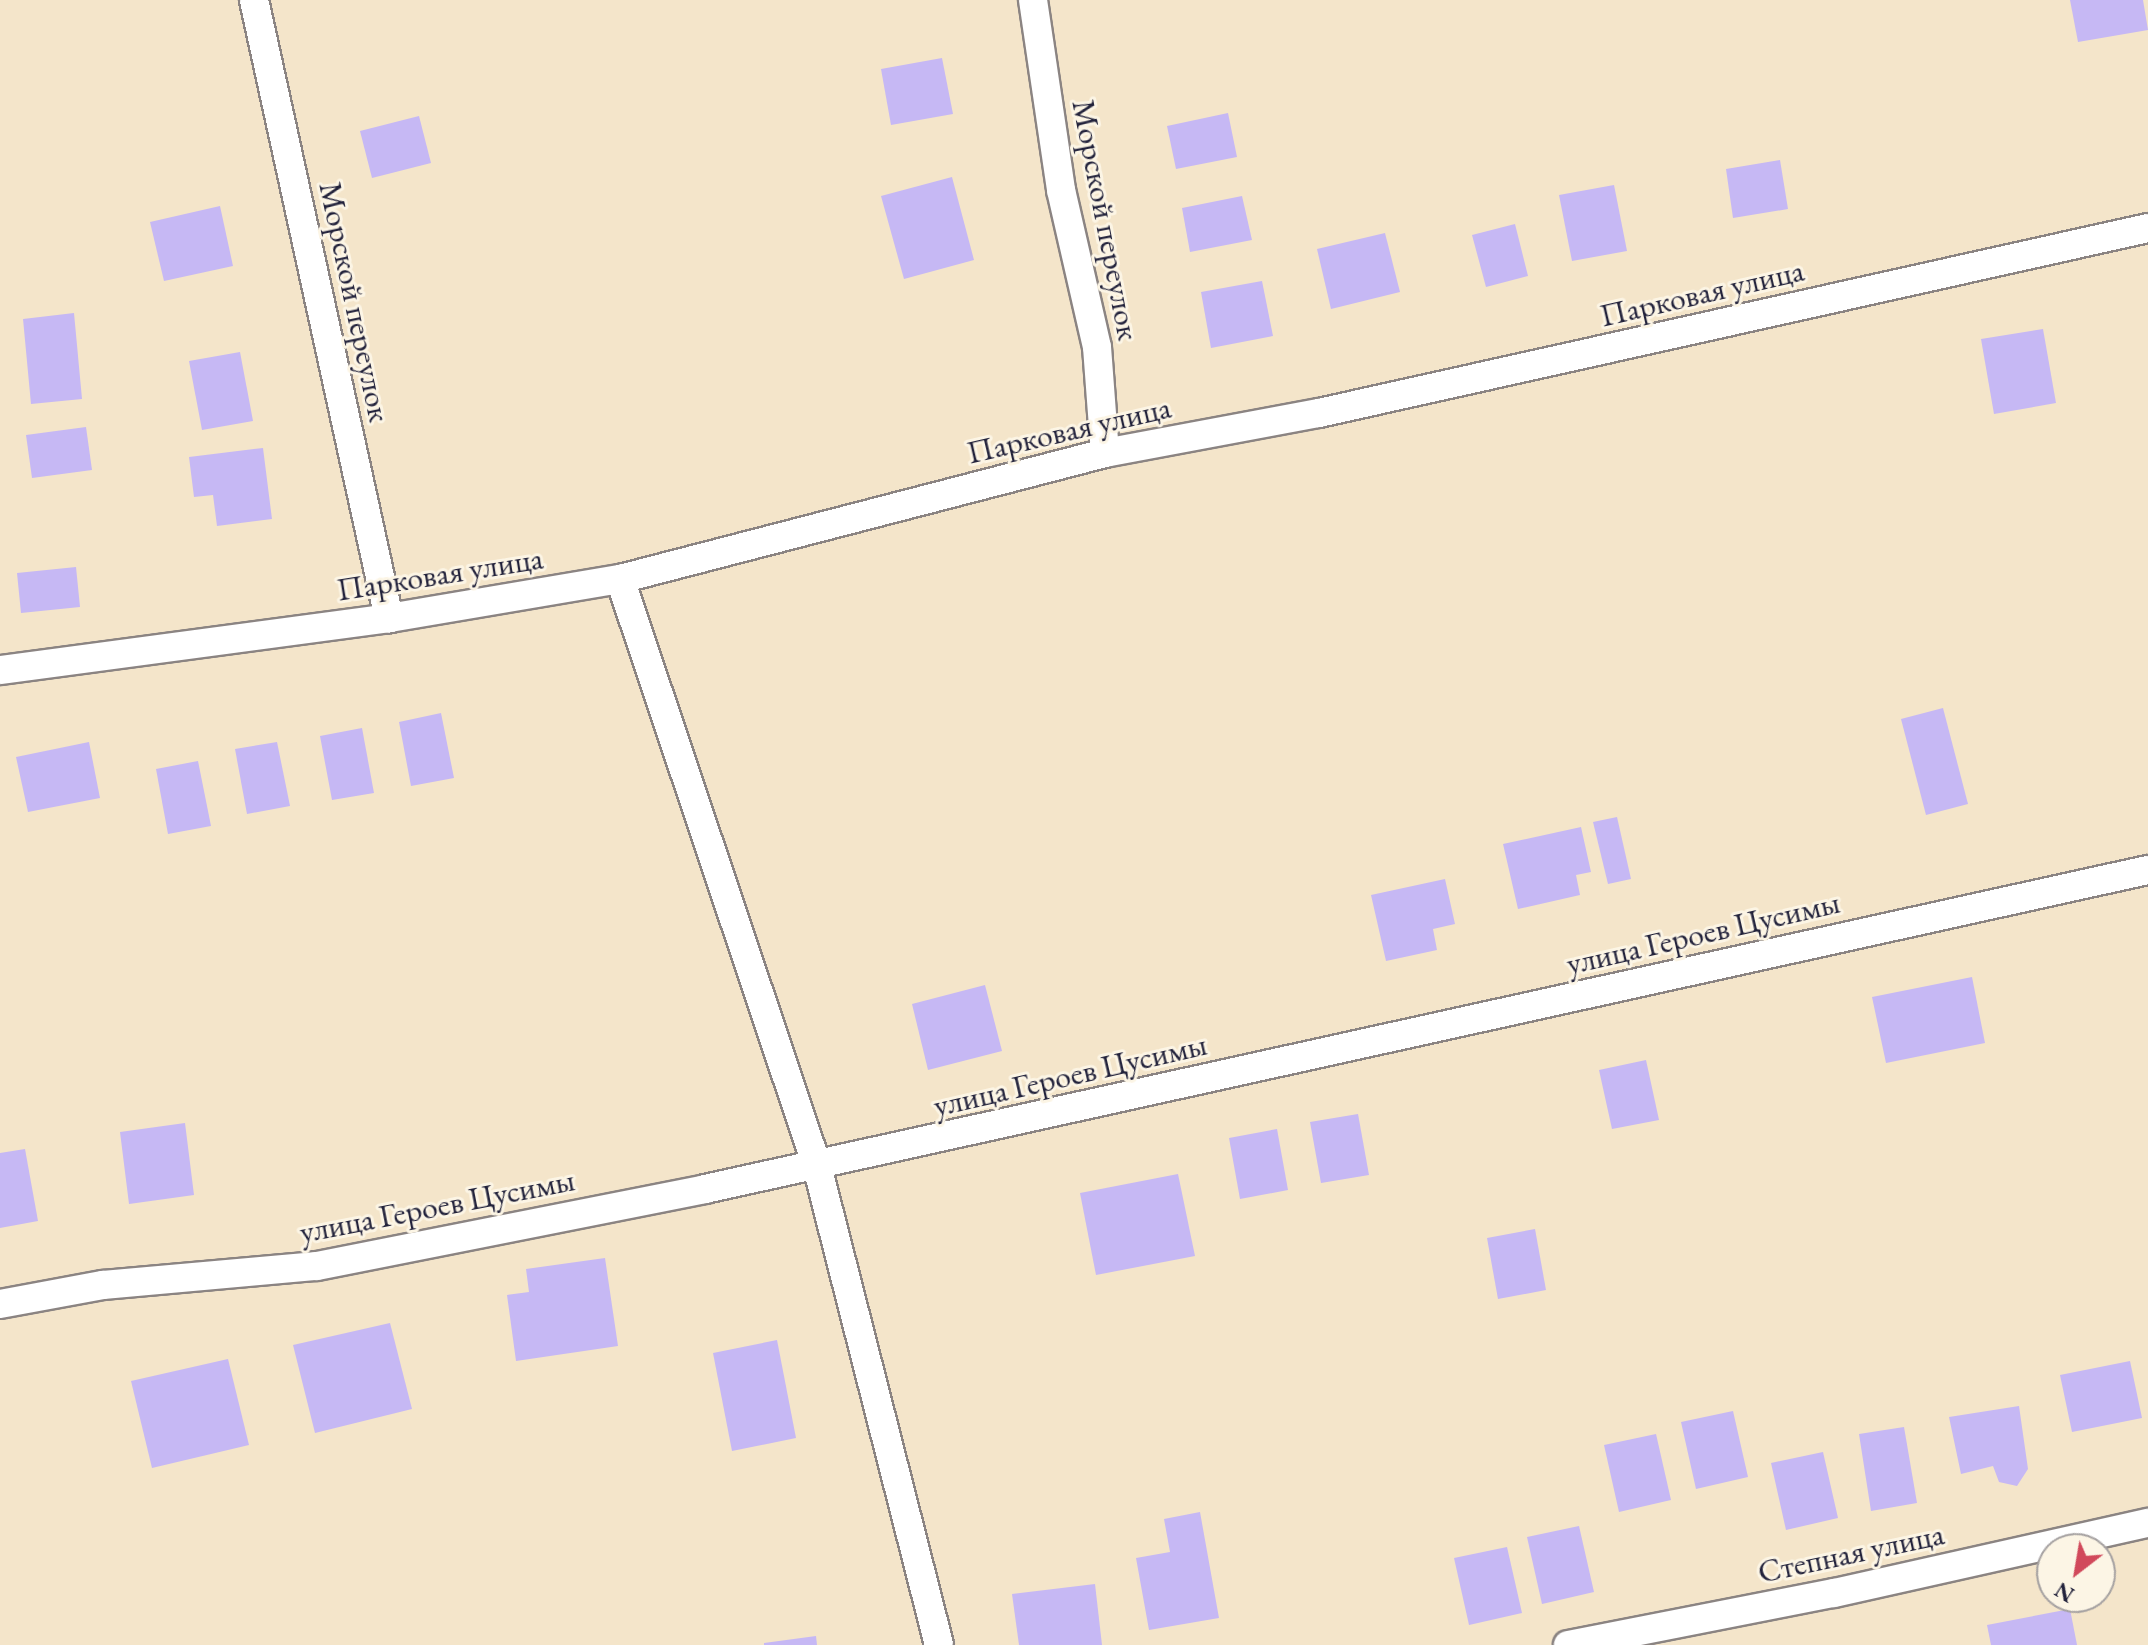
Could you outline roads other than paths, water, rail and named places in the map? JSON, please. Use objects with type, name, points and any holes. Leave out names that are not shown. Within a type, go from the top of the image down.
[{"type":"street","name":"Морской переулок","points":[[254,0],[389,618]]},
{"type":"street","name":"Морской переулок","points":[[1033,0],[1061,190],[1097,347],[1105,453]]},
{"type":"street","name":"Парковая улица","points":[[0,670],[389,618],[620,579],[1105,453],[1319,413],[2148,228]]},
{"type":"street","points":[[620,579],[817,1166],[939,1645]]},
{"type":"street","name":"улица Героев Цусимы","points":[[0,1304],[103,1285],[317,1266],[817,1166],[2148,870]]},
{"type":"street","name":"Степная улица","points":[[1568,1645],[1834,1593],[2148,1523]]}]
